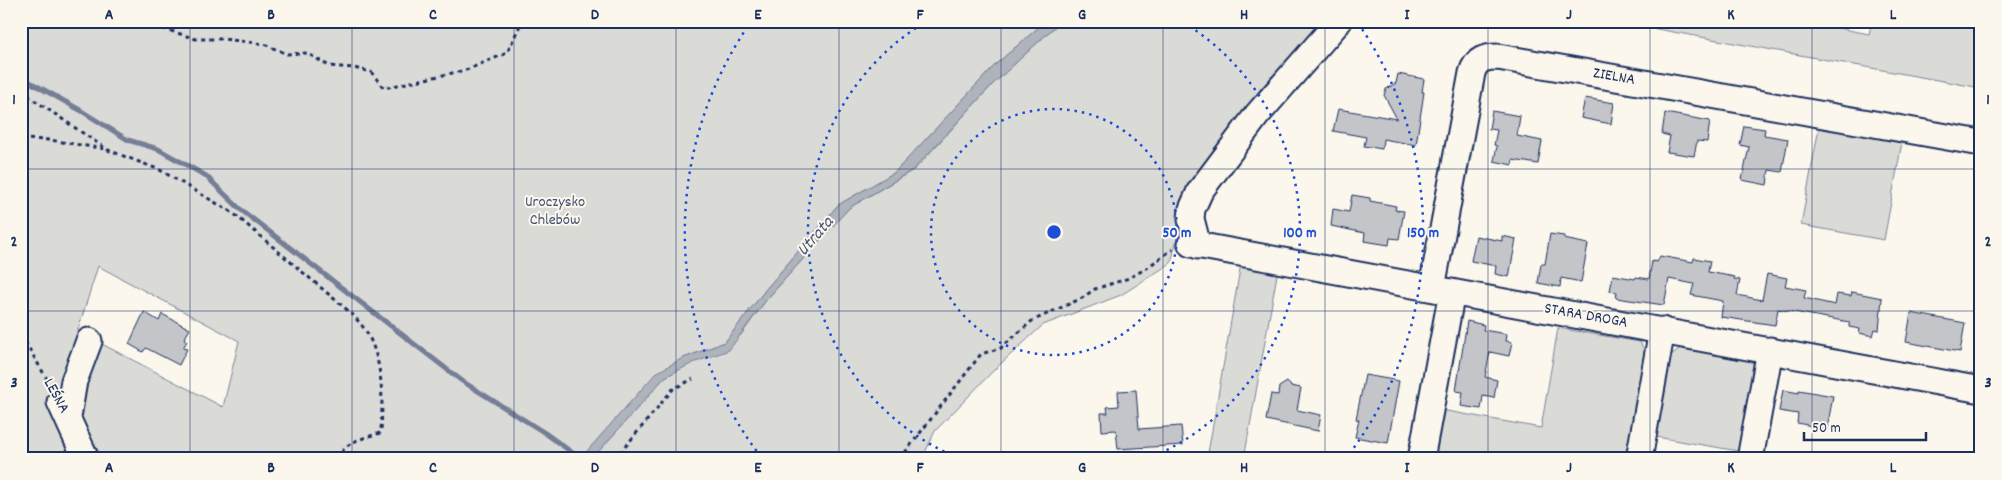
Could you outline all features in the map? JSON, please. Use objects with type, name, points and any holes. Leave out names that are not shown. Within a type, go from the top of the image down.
[{"type":"street","points":[[1194,242],[1191,224],[1192,209],[1200,191],[1284,82],[1339,21]]},
{"type":"street","name":"ZIELNA","points":[[1421,459],[1472,73],[1476,63],[1487,57],[1498,56],[1981,143]]},
{"type":"street","name":"STARA DROGA","points":[[1194,242],[1981,390]]},
{"type":"street","points":[[1639,459],[1662,330]]},
{"type":"street","points":[[63,408],[89,341]]},
{"type":"street","points":[[1750,459],[1770,350]]},
{"type":"street","name":"LEŚNA","points":[[63,408],[86,459]]},
{"type":"path","points":[[140,21],[196,39],[232,40],[264,44],[287,54],[307,53],[329,66],[372,72],[384,88],[466,70],[507,53],[522,21]]},
{"type":"path","points":[[152,26],[154,21]]},
{"type":"path","points":[[21,91],[108,150]]},
{"type":"path","points":[[21,139],[50,140],[108,150],[160,170],[233,213],[274,250],[352,314],[366,331],[377,359],[381,379],[382,416],[380,433],[346,446],[339,459]]},
{"type":"path","points":[[900,459],[981,354],[1001,348],[1032,321],[1082,298],[1095,289],[1119,282],[1194,242]]},
{"type":"path","name":"LEŚNA","points":[[21,334],[63,408]]},
{"type":"path","points":[[615,459],[673,389],[694,378]]},
{"type":"green space","name":"Uroczysko Chlebów","points":[[21,21],[1046,21],[996,64],[895,172],[838,205],[766,289],[725,342],[681,359],[617,418],[580,459],[93,459],[74,414],[100,343],[223,407],[239,341],[98,266],[55,403],[80,459],[21,459]]},
{"type":"green space","points":[[1061,21],[1325,21],[1262,87],[1214,158],[1185,206],[1171,263],[1121,295],[1043,325],[995,369],[935,431],[922,459],[592,459],[665,377],[741,335],[767,299],[849,208],[915,169],[993,84]]},
{"type":"green space","points":[[1613,21],[1802,21],[1869,34],[1872,21],[1981,21],[1981,88]]},
{"type":"green space","points":[[1820,122],[1903,137],[1884,240],[1801,225]]},
{"type":"green space","points":[[1245,263],[1278,269],[1244,459],[1207,459],[1240,269]]},
{"type":"green space","points":[[1558,328],[1640,342],[1649,359],[1632,459],[1427,459],[1436,409],[1541,428]]},
{"type":"green space","points":[[1690,341],[1762,355],[1744,452],[1651,436],[1664,360]]},
{"type":"water","name":"Utrata","points":[[1046,21],[1061,21],[993,84],[914,169],[849,208],[767,299],[729,350],[693,363],[665,377],[592,459],[580,459],[656,373],[681,359],[725,342],[766,289],[838,205],[895,172],[996,64]]},
{"type":"building","points":[[1398,74],[1424,79],[1422,92],[1424,92],[1416,145],[1383,139],[1382,149],[1364,146],[1366,137],[1333,131],[1338,109],[1397,119],[1384,95],[1386,89],[1396,83]]},
{"type":"building","points":[[1585,98],[1614,103],[1611,124],[1581,118]]},
{"type":"building","points":[[1492,111],[1520,116],[1517,136],[1542,141],[1538,164],[1513,160],[1512,165],[1494,161],[1497,146],[1494,145],[1497,130],[1489,129]]},
{"type":"building","points":[[1665,113],[1710,121],[1707,142],[1697,141],[1694,156],[1667,152],[1670,136],[1662,134]]},
{"type":"building","points":[[1744,126],[1765,129],[1764,135],[1788,139],[1782,172],[1769,170],[1767,185],[1742,180],[1749,147],[1740,145]]},
{"type":"building","points":[[1352,195],[1396,206],[1395,210],[1404,211],[1399,239],[1390,238],[1389,245],[1364,241],[1365,233],[1331,226],[1333,209],[1349,212]]},
{"type":"building","points":[[1550,234],[1564,236],[1564,239],[1588,244],[1581,282],[1561,278],[1560,287],[1538,283],[1541,264],[1545,264]]},
{"type":"building","points":[[1476,236],[1502,241],[1502,236],[1516,239],[1509,277],[1495,274],[1496,266],[1471,261]]},
{"type":"building","points":[[1660,256],[1693,262],[1694,258],[1710,261],[1708,272],[1735,277],[1734,279],[1740,280],[1737,295],[1762,300],[1767,274],[1787,278],[1785,286],[1806,290],[1804,298],[1835,305],[1837,294],[1851,296],[1852,292],[1882,298],[1879,330],[1875,329],[1873,336],[1859,333],[1860,329],[1849,327],[1849,322],[1778,309],[1775,325],[1721,317],[1723,301],[1691,295],[1694,284],[1669,279],[1664,305],[1616,298],[1617,292],[1610,291],[1613,275],[1635,279],[1636,277],[1649,279],[1652,261],[1657,262]]},
{"type":"building","points":[[144,312],[159,321],[162,314],[190,329],[184,339],[187,341],[183,348],[187,349],[179,365],[146,348],[143,352],[129,344]]},
{"type":"building","points":[[1911,313],[1965,323],[1960,352],[1906,342]]},
{"type":"building","points":[[1467,321],[1484,325],[1483,330],[1507,334],[1506,341],[1512,342],[1509,356],[1490,352],[1485,377],[1497,380],[1494,398],[1483,396],[1481,409],[1461,406],[1463,392],[1456,391]]},
{"type":"building","points":[[1365,375],[1399,381],[1388,443],[1355,437],[1359,420],[1356,419]]},
{"type":"building","points":[[1287,382],[1291,386],[1301,388],[1297,410],[1321,415],[1318,431],[1266,420],[1271,394],[1278,395],[1279,387]]},
{"type":"building","points":[[1136,390],[1139,429],[1181,426],[1183,445],[1118,449],[1116,430],[1102,431],[1101,413],[1108,413],[1107,407],[1119,406],[1118,391]]},
{"type":"building","points":[[1783,390],[1799,393],[1799,390],[1833,396],[1827,429],[1797,423],[1798,414],[1779,411]]},
{"type":"waterway","points":[[21,77],[128,140],[158,149],[206,176],[240,209],[462,381],[545,433],[581,459]]}]
